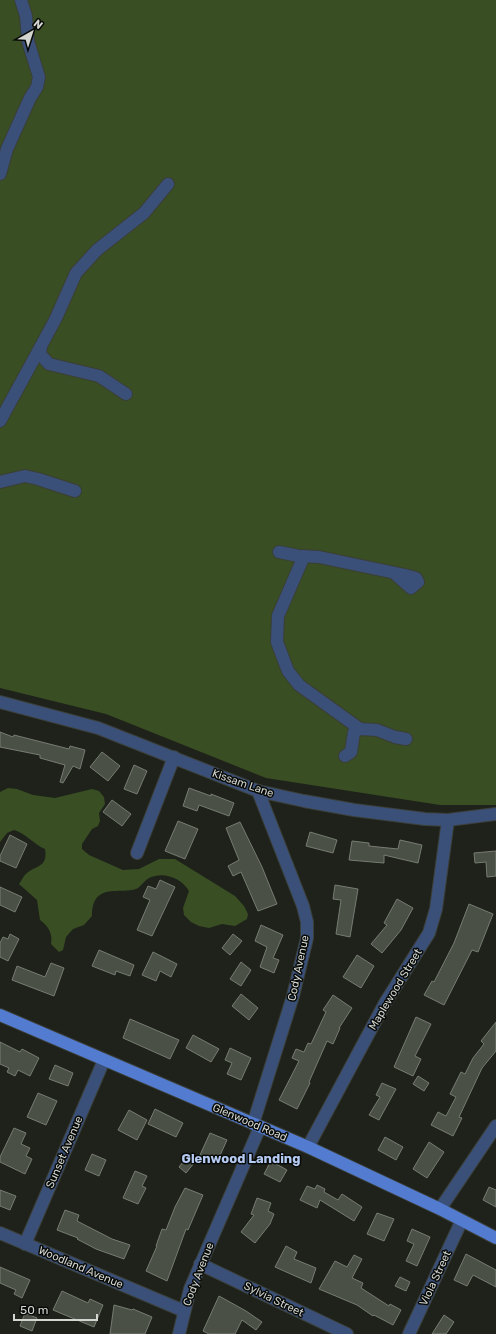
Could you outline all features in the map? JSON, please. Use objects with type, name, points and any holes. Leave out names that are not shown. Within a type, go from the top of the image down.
[{"type":"main road","name":"Glenwood Road","points":[[0,1015],[308,1147],[440,1209],[461,1222],[496,1238]]},
{"type":"street","points":[[0,174],[7,149],[30,98],[37,87],[39,77],[28,41],[26,16],[21,0]]},
{"type":"street","points":[[0,421],[56,318],[76,273],[97,250],[144,213],[168,184]]},
{"type":"street","points":[[41,346],[40,354],[49,364],[98,376],[126,394]]},
{"type":"street","points":[[0,482],[25,476],[44,480],[75,491]]},
{"type":"street","points":[[279,552],[318,557],[394,573]]},
{"type":"street","points":[[304,556],[278,616],[277,642],[288,671],[299,685],[360,729]]},
{"type":"street","name":"Kissam Lane","points":[[0,702],[98,728],[258,791],[304,802],[354,810],[448,820],[496,814]]},
{"type":"street","points":[[345,756],[351,752],[354,732],[360,729],[377,730],[395,737],[406,739]]},
{"type":"street","points":[[137,853],[174,757]]},
{"type":"street","name":"Cody Avenue","points":[[179,1334],[190,1289],[257,1125],[293,996],[307,938],[307,922],[303,906],[258,791]]},
{"type":"street","name":"Maplewood Street","points":[[308,1147],[385,1003],[429,933],[436,909],[448,820]]},
{"type":"street","name":"Sunset Avenue","points":[[25,1244],[104,1060]]},
{"type":"street","points":[[440,1209],[496,1126]]},
{"type":"street","name":"Viola Street","points":[[409,1334],[461,1222]]},
{"type":"street","name":"Woodland Avenue","points":[[0,1233],[184,1311]]},
{"type":"street","name":"Sylvia Street","points":[[200,1264],[347,1334]]},
{"type":"green space","points":[[0,0],[496,0],[496,805],[440,805],[266,778],[106,714],[0,688]]},
{"type":"green space","points":[[8,788],[17,789],[33,795],[55,798],[92,789],[99,791],[104,797],[105,804],[99,813],[100,821],[98,826],[92,829],[82,844],[82,849],[89,855],[123,870],[139,869],[159,859],[175,859],[235,896],[244,906],[248,914],[247,919],[235,926],[222,924],[209,928],[199,926],[191,922],[184,915],[183,908],[189,891],[186,886],[177,879],[160,875],[148,879],[138,888],[132,890],[103,893],[97,898],[93,905],[92,916],[84,925],[73,929],[66,937],[63,950],[59,952],[51,944],[49,930],[40,920],[37,900],[19,884],[26,874],[41,865],[45,859],[45,849],[23,834],[14,830],[7,833],[0,842],[0,792]]},
{"type":"building","points":[[0,732],[13,737],[14,735],[69,749],[70,746],[85,750],[80,769],[73,766],[63,783],[60,782],[65,765],[40,758],[40,755],[0,747]]},
{"type":"building","points":[[102,752],[120,766],[108,781],[90,767]]},
{"type":"building","points":[[134,765],[147,771],[137,794],[124,789]]},
{"type":"building","points":[[189,788],[211,796],[211,794],[234,803],[229,816],[199,805],[197,811],[183,806]]},
{"type":"building","points":[[112,800],[131,814],[122,826],[103,812]]},
{"type":"building","points":[[178,821],[198,829],[185,859],[165,851]]},
{"type":"building","points":[[240,822],[262,867],[277,904],[258,911],[241,872],[233,876],[228,866],[239,860],[226,828]]},
{"type":"building","points":[[310,832],[337,840],[333,853],[306,846]]},
{"type":"building","points":[[10,835],[27,844],[16,868],[0,861],[0,856]]},
{"type":"building","points":[[400,840],[422,845],[418,863],[384,855],[384,863],[349,860],[352,841],[369,843],[369,846],[398,849]]},
{"type":"building","points":[[496,851],[496,876],[487,877],[486,862],[475,863],[474,853]]},
{"type":"building","points":[[160,880],[175,887],[152,936],[137,930],[150,900],[143,897],[148,886],[156,889]]},
{"type":"building","points":[[335,885],[358,889],[350,937],[336,934],[341,900],[333,899]]},
{"type":"building","points":[[0,887],[22,897],[15,912],[0,905]]},
{"type":"building","points":[[397,899],[413,908],[401,930],[382,953],[371,944],[387,925],[384,923]]},
{"type":"building","points":[[469,904],[493,914],[478,952],[472,950],[444,1005],[424,995],[432,981],[434,982],[454,943]]},
{"type":"building","points":[[261,925],[283,935],[273,958],[279,960],[274,973],[260,967],[267,947],[255,941]]},
{"type":"building","points":[[10,934],[19,939],[8,961],[0,957],[0,943],[3,937],[8,939]]},
{"type":"building","points":[[233,934],[242,941],[230,955],[222,948]]},
{"type":"building","points":[[99,950],[134,965],[130,976],[116,971],[115,975],[92,966]]},
{"type":"building","points":[[153,952],[177,964],[171,977],[160,971],[156,981],[142,975]]},
{"type":"building","points":[[357,955],[374,966],[361,988],[343,977]]},
{"type":"building","points":[[241,962],[251,970],[241,986],[230,979]]},
{"type":"building","points":[[51,963],[64,968],[54,996],[12,980],[17,966],[45,977]]},
{"type":"building","points":[[241,994],[258,1008],[249,1020],[232,1006]]},
{"type":"building","points":[[333,995],[352,1008],[339,1028],[333,1044],[327,1041],[309,1082],[310,1083],[297,1109],[279,1100],[299,1061],[292,1058],[296,1049],[304,1052],[308,1043],[311,1044],[326,1012],[323,1010]]},
{"type":"building","points":[[416,1017],[431,1024],[415,1056],[421,1059],[413,1076],[394,1067]]},
{"type":"building","points":[[130,1019],[179,1040],[170,1059],[123,1038]]},
{"type":"building","points":[[496,1022],[496,1051],[482,1068],[459,1117],[462,1118],[453,1136],[431,1125],[438,1112],[446,1116],[456,1097],[450,1094],[461,1072],[465,1074],[473,1058],[484,1044],[481,1041]]},
{"type":"building","points":[[193,1035],[219,1049],[211,1062],[186,1048]]},
{"type":"building","points":[[0,1042],[20,1052],[22,1049],[39,1058],[30,1076],[18,1070],[15,1076],[7,1072],[9,1068],[0,1064]]},
{"type":"building","points":[[230,1048],[251,1058],[241,1080],[227,1074],[232,1063],[225,1060]]},
{"type":"building","points":[[55,1065],[73,1073],[68,1086],[49,1079]]},
{"type":"building","points":[[418,1076],[429,1083],[424,1091],[413,1084]]},
{"type":"building","points":[[382,1083],[396,1089],[379,1120],[369,1115],[380,1097],[376,1095]]},
{"type":"building","points":[[38,1093],[57,1101],[46,1125],[27,1117]]},
{"type":"building","points":[[155,1109],[183,1123],[176,1137],[148,1124]]},
{"type":"building","points":[[129,1110],[147,1120],[137,1140],[118,1130]]},
{"type":"building","points":[[14,1128],[26,1133],[21,1144],[30,1148],[26,1156],[32,1159],[25,1174],[0,1162],[0,1157]]},
{"type":"building","points":[[210,1133],[227,1140],[217,1162],[200,1155]]},
{"type":"building","points":[[385,1137],[403,1147],[396,1160],[378,1150]]},
{"type":"building","points":[[429,1142],[444,1152],[427,1178],[413,1169]]},
{"type":"building","points":[[92,1154],[106,1160],[99,1176],[85,1170]]},
{"type":"building","points":[[187,1157],[194,1163],[186,1173],[179,1167]]},
{"type":"building","points":[[271,1161],[287,1170],[280,1182],[264,1174]]},
{"type":"building","points":[[135,1171],[147,1176],[142,1186],[146,1188],[138,1204],[123,1198]]},
{"type":"building","points":[[317,1185],[325,1189],[324,1192],[338,1200],[342,1194],[362,1207],[354,1221],[320,1200],[317,1208],[300,1200],[307,1186],[315,1189]]},
{"type":"building","points":[[489,1187],[496,1190],[496,1207],[483,1200]]},
{"type":"building","points":[[185,1188],[203,1195],[188,1230],[186,1229],[167,1281],[146,1271],[157,1246],[162,1229],[166,1230],[175,1207]]},
{"type":"building","points":[[0,1190],[16,1196],[10,1210],[0,1206]]},
{"type":"building","points":[[257,1198],[271,1203],[268,1211],[274,1214],[270,1224],[255,1243],[241,1232],[254,1215],[251,1214]]},
{"type":"building","points":[[65,1210],[79,1215],[77,1221],[112,1239],[130,1245],[124,1259],[96,1249],[77,1239],[78,1238],[57,1230]]},
{"type":"building","points":[[377,1213],[394,1219],[384,1241],[367,1234]]},
{"type":"building","points":[[412,1229],[430,1237],[417,1266],[406,1261],[414,1244],[407,1241]]},
{"type":"building","points":[[286,1246],[297,1252],[294,1259],[316,1268],[311,1283],[275,1267]]},
{"type":"building","points":[[466,1254],[496,1270],[496,1287],[473,1275],[467,1286],[454,1280]]},
{"type":"building","points":[[354,1255],[362,1259],[352,1278],[363,1283],[361,1288],[389,1306],[390,1304],[401,1310],[393,1325],[374,1315],[373,1316],[357,1305],[319,1289],[335,1261],[347,1267]]},
{"type":"building","points":[[0,1267],[30,1280],[22,1298],[14,1294],[16,1290],[0,1283]]},
{"type":"building","points":[[400,1277],[410,1282],[406,1291],[395,1286]]},
{"type":"building","points":[[62,1291],[88,1303],[90,1299],[103,1305],[94,1327],[53,1310]]},
{"type":"building","points":[[219,1296],[262,1322],[256,1330],[242,1320],[235,1334],[209,1334],[203,1331]]},
{"type":"building","points":[[114,1305],[133,1309],[152,1317],[145,1334],[110,1334]]},
{"type":"building","points":[[25,1313],[37,1318],[32,1331],[20,1326]]},
{"type":"building","points":[[444,1315],[454,1322],[446,1334],[432,1334]]},
{"type":"district","name":"Glenwood Landing","points":[[241,1158]]}]
